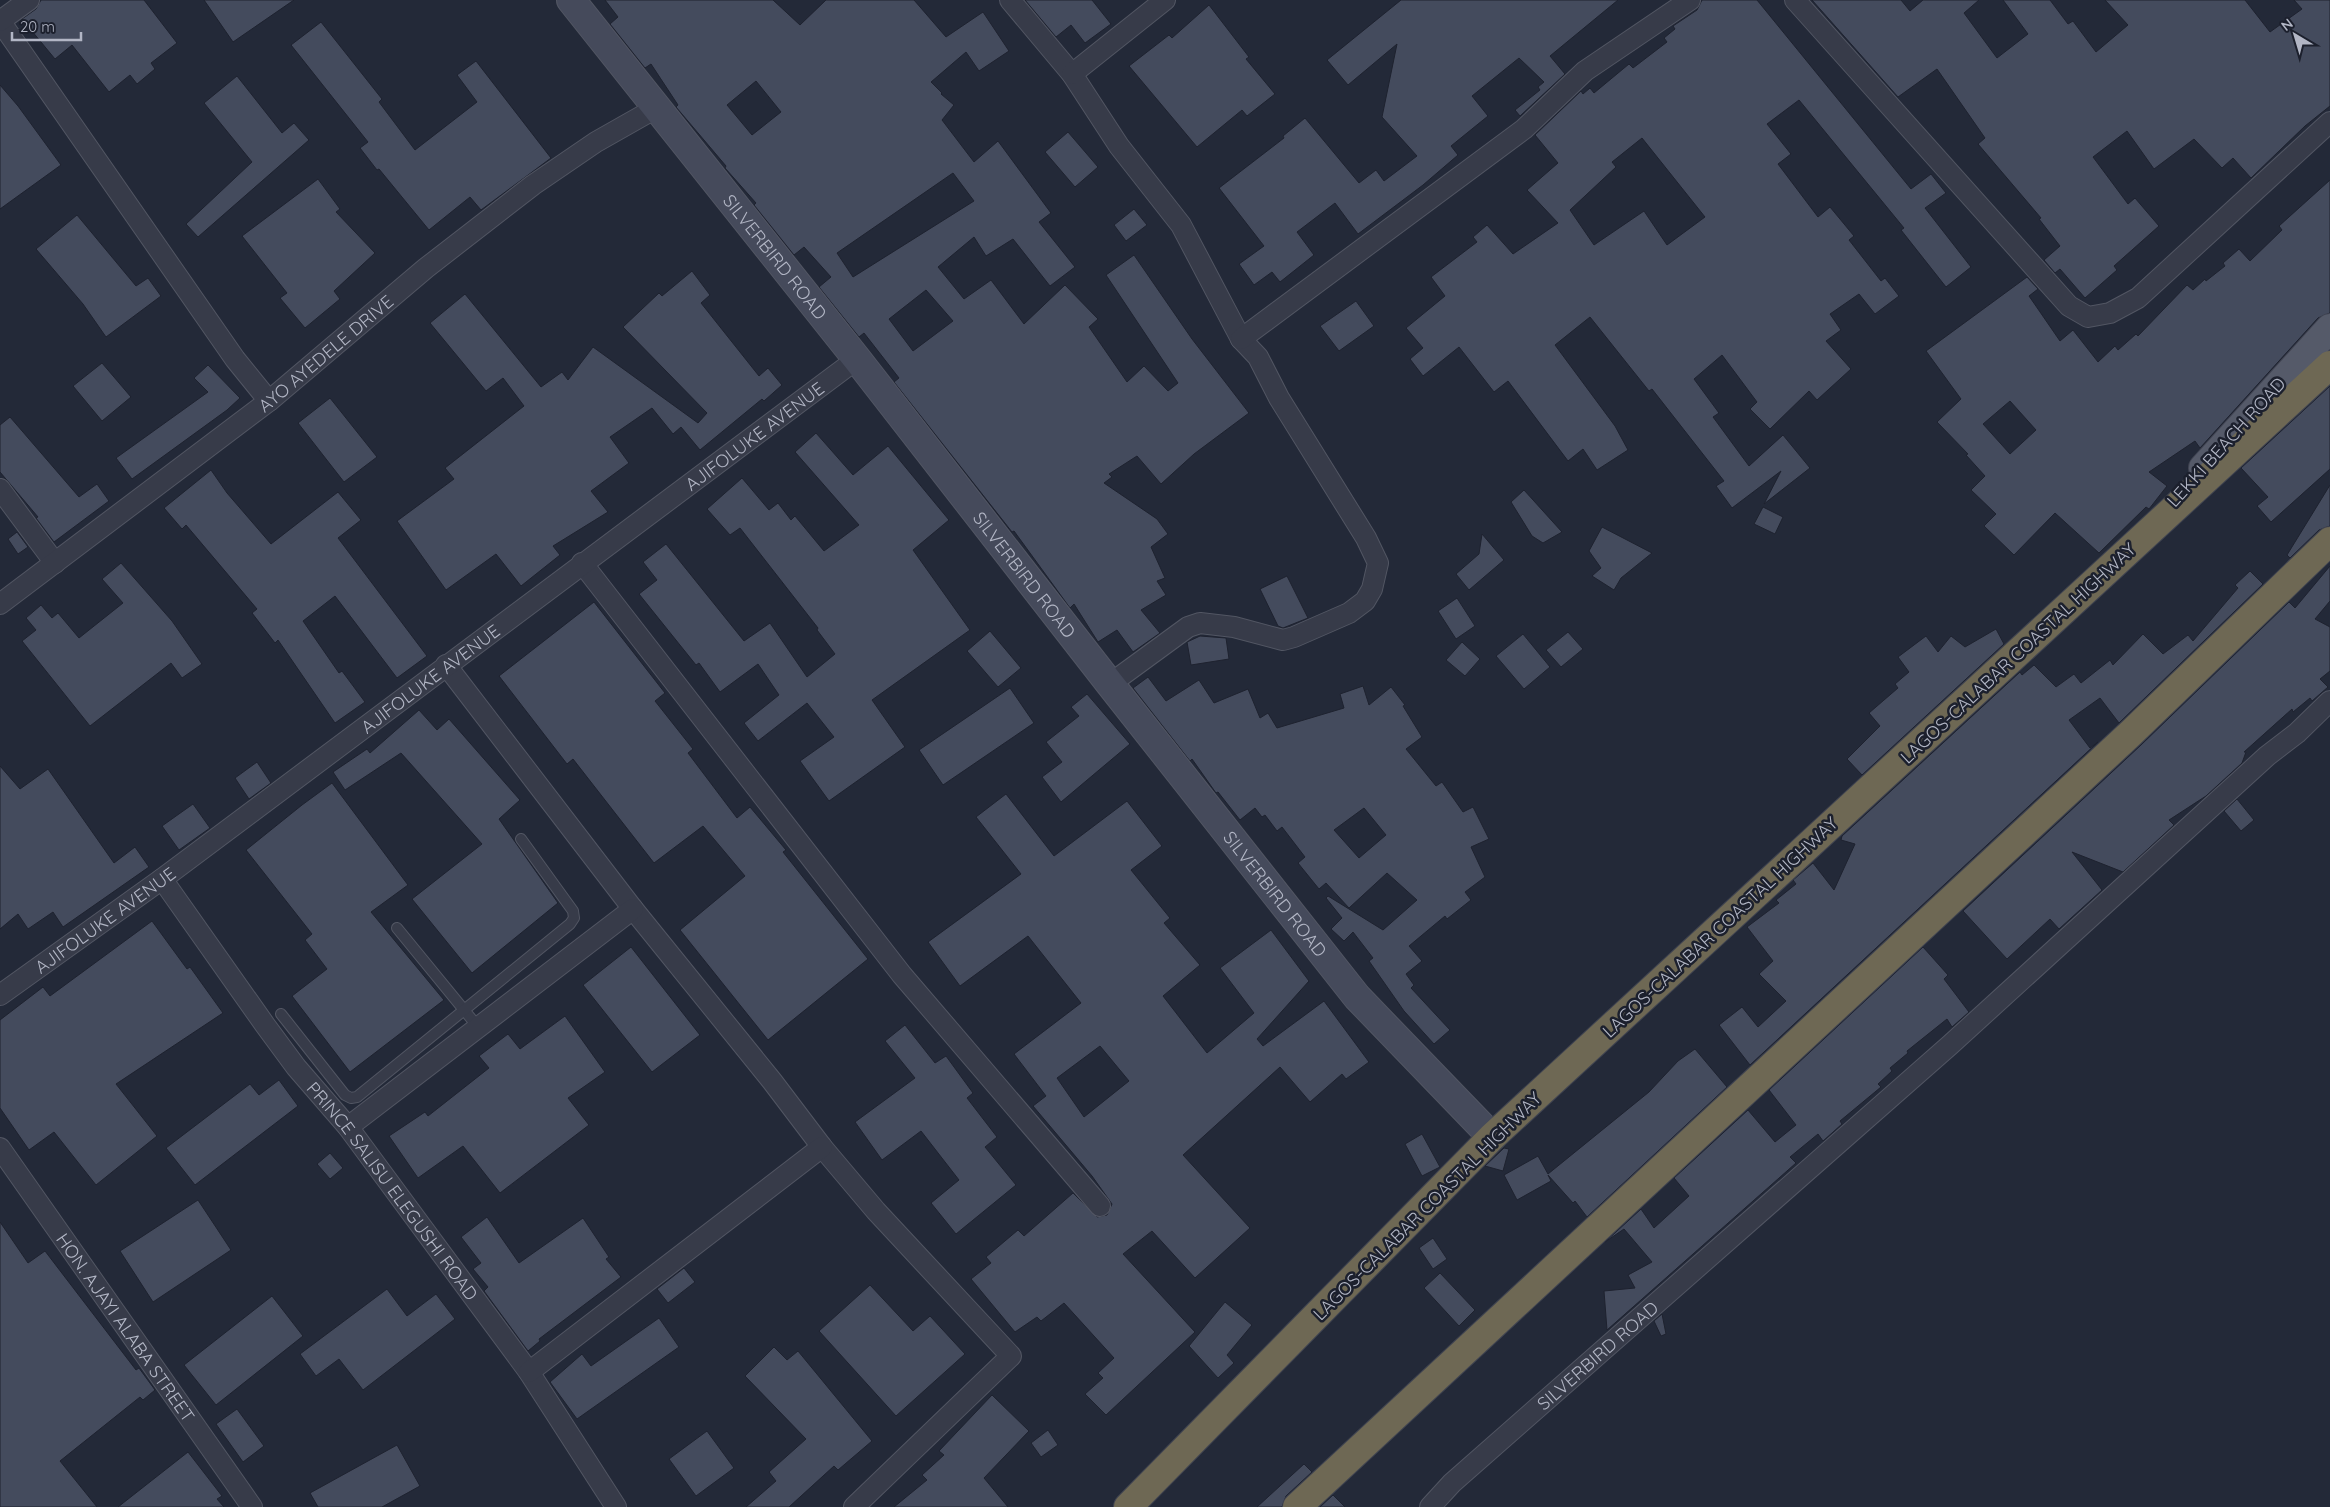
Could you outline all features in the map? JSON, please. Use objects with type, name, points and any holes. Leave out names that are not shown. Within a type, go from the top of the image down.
[{"type":"highway","name":"LAGOS-CALABAR COASTAL HIGHWAY","points":[[1128,1507],[1492,1137],[2330,365]]},
{"type":"highway","points":[[1297,1507],[2130,734],[2330,540]]},
{"type":"main road","name":"LEKKI BEACH ROAD","points":[[2122,557],[2330,328]]},
{"type":"street","points":[[29,0],[0,21],[235,358],[268,400]]},
{"type":"street","name":"SILVERBIRD ROAD","points":[[571,0],[858,359],[1110,684],[1357,997],[1492,1137]]},
{"type":"street","points":[[1010,0],[1072,74],[1119,146],[1181,225],[1241,339],[1258,357],[1309,449],[1373,550],[1378,563],[1372,589],[1365,601],[1349,613],[1320,627],[1283,640],[1234,627],[1200,623],[1188,627],[1110,684]]},
{"type":"street","points":[[1072,74],[1165,0]]},
{"type":"street","points":[[1241,339],[1524,129],[1585,71],[1690,0]]},
{"type":"street","points":[[1795,0],[2069,306],[2088,317],[2110,313],[2138,298],[2330,122]]},
{"type":"street","name":"AYO AYEDELE DRIVE","points":[[0,604],[268,400],[426,268],[533,185],[596,142],[656,108]]},
{"type":"street","name":"AJIFOLUKE AVENUE","points":[[0,995],[162,879],[582,563],[858,359]]},
{"type":"street","points":[[0,489],[55,563]]},
{"type":"street","points":[[582,563],[902,975],[1100,1206]]},
{"type":"street","points":[[446,665],[633,909],[772,1081],[822,1147],[876,1211],[1011,1356],[854,1507]]},
{"type":"street","name":"SILVERBIRD ROAD","points":[[1430,1507],[1459,1477],[1769,1206],[2267,756],[2297,733],[2330,702]]},
{"type":"street","name":"PRINCE SALISU ELEGUSHI ROAD","points":[[162,879],[296,1067],[348,1127],[529,1372],[616,1507]]},
{"type":"street","points":[[348,1127],[633,909]]},
{"type":"street","points":[[529,1372],[822,1147]]},
{"type":"street","name":"HON. AJAYI ALABA STREET","points":[[0,1148],[252,1507]]},
{"type":"lane","points":[[281,1014],[345,1095],[350,1098],[357,1097],[570,924],[574,918],[573,911],[521,839]]},
{"type":"lane","points":[[397,928],[478,1027]]},
{"type":"building","points":[[41,0],[144,0],[177,43],[151,63],[155,69],[137,84],[130,75],[109,92],[72,45],[55,59],[22,19],[36,9]]},
{"type":"building","points":[[204,0],[294,0],[233,42]]},
{"type":"building","points":[[605,0],[773,0],[800,25],[826,0],[914,0],[946,37],[983,12],[1009,51],[979,71],[966,52],[931,82],[954,105],[942,120],[974,162],[998,141],[1051,213],[1039,222],[1075,267],[1050,286],[1013,239],[986,256],[974,237],[938,267],[964,299],[991,280],[1024,324],[1065,285],[1098,319],[1089,327],[1127,382],[1144,366],[1168,391],[1178,383],[1106,275],[1134,255],[1192,339],[1249,413],[1194,454],[1161,484],[1137,456],[1109,474],[1112,477],[1104,483],[1157,519],[1168,534],[1151,547],[1165,578],[1157,581],[1166,595],[1141,610],[1160,633],[1133,652],[1117,630],[1098,642],[1074,604],[1070,608],[1014,531],[1012,532],[894,382],[899,378],[864,333],[859,337],[819,287],[831,277],[804,247],[794,255],[754,205],[756,203],[676,107],[678,105],[651,64],[645,68],[610,24],[618,17]],"holes":[[[756,81],[781,112],[752,135],[727,105]],[[953,173],[974,201],[853,277],[837,253]],[[926,290],[953,321],[913,351],[889,319]]]},
{"type":"building","points":[[1025,0],[1092,0],[1111,24],[1085,43],[1071,25],[1056,37]]},
{"type":"building","points":[[1401,0],[1618,0],[1550,56],[1565,74],[1520,116],[1515,110],[1540,90],[1538,87],[1544,82],[1519,58],[1472,96],[1488,116],[1451,146],[1458,155],[1423,185],[1358,234],[1335,203],[1297,232],[1314,255],[1280,282],[1272,272],[1254,285],[1239,264],[1264,246],[1219,188],[1284,138],[1283,136],[1305,118],[1359,183],[1376,170],[1384,181],[1417,156],[1382,117],[1397,44],[1348,85],[1327,60]]},
{"type":"building","points":[[1702,0],[1757,0],[1911,189],[1931,174],[1946,193],[1925,208],[1971,267],[1946,287],[1901,230],[1904,228],[1799,100],[1767,124],[1791,154],[1778,164],[1818,217],[1830,207],[1854,236],[1849,240],[1881,281],[1885,278],[1899,296],[1875,314],[1859,294],[1830,314],[1841,330],[1826,341],[1851,369],[1817,400],[1809,391],[1770,429],[1750,409],[1757,402],[1722,355],[1694,379],[1719,413],[1713,417],[1749,466],[1783,435],[1810,468],[1764,504],[1781,471],[1732,508],[1716,486],[1724,481],[1652,389],[1649,391],[1590,317],[1555,345],[1615,426],[1628,450],[1597,470],[1583,449],[1568,461],[1508,381],[1494,392],[1459,347],[1423,376],[1410,359],[1423,348],[1406,328],[1445,296],[1431,277],[1477,242],[1473,237],[1487,225],[1513,254],[1558,223],[1527,190],[1558,163],[1535,135],[1581,91],[1583,94],[1590,88],[1594,93],[1629,64],[1633,68],[1667,42],[1664,38],[1675,29],[1673,26],[1697,10]],"holes":[[[1642,138],[1705,217],[1667,245],[1644,211],[1594,245],[1570,210],[1616,167],[1612,162]]]},
{"type":"building","points":[[1812,0],[1901,0],[1910,11],[1923,0],[1979,0],[1964,13],[1997,58],[2028,34],[2003,0],[2050,0],[2068,24],[2073,21],[2096,52],[2128,25],[2105,0],[2245,0],[2270,32],[2302,9],[2294,0],[2330,0],[2330,106],[2305,126],[2251,178],[2233,158],[2222,168],[2194,139],[2154,169],[2127,131],[2093,157],[2128,204],[2135,198],[2159,226],[2114,266],[2117,270],[2085,298],[2060,269],[2055,273],[2044,260],[2060,246],[2039,219],[2041,218],[1978,144],[1985,138],[1937,69],[1898,97]]},
{"type":"building","points":[[1209,5],[1249,57],[1246,59],[1275,94],[1247,116],[1242,110],[1197,147],[1129,66],[1169,35],[1172,38]]},
{"type":"building","points":[[321,22],[382,99],[379,102],[415,150],[477,102],[457,75],[476,61],[551,158],[481,210],[470,197],[429,230],[360,148],[368,142],[291,45]]},
{"type":"building","points":[[237,76],[282,133],[294,123],[309,140],[198,237],[186,224],[252,162],[204,103]]},
{"type":"building","points":[[0,85],[18,106],[61,165],[0,209]]},
{"type":"building","points":[[1068,132],[1098,167],[1075,187],[1045,152]]},
{"type":"building","points":[[318,179],[340,209],[336,212],[375,253],[334,291],[340,299],[305,328],[280,298],[287,293],[242,236]]},
{"type":"building","points":[[2330,180],[2330,313],[2318,318],[2200,448],[2195,441],[2149,472],[2167,486],[2149,509],[2146,507],[2099,553],[2055,513],[2014,555],[1984,526],[1996,514],[1971,490],[1985,476],[1966,455],[1968,454],[1937,422],[1961,399],[1926,351],[2027,277],[2038,289],[2029,296],[2060,341],[2073,330],[2098,362],[2115,346],[2118,350],[2136,334],[2138,336],[2187,285],[2193,290],[2205,279],[2206,281],[2225,266],[2223,263],[2239,249],[2250,261],[2282,230],[2279,226]],"holes":[[[2010,401],[2036,430],[2010,454],[1983,424]]]},
{"type":"building","points":[[1134,209],[1147,225],[1126,241],[1114,225]]},
{"type":"building","points":[[77,215],[136,286],[148,278],[161,296],[106,337],[83,304],[36,249]]},
{"type":"building","points":[[692,271],[710,295],[701,303],[759,376],[768,368],[782,385],[700,450],[681,427],[673,434],[652,408],[610,437],[629,463],[591,491],[608,512],[553,546],[560,555],[521,586],[496,554],[446,590],[397,521],[454,479],[445,468],[524,406],[503,378],[486,391],[430,323],[465,294],[541,387],[562,372],[568,380],[593,347],[698,423],[707,413],[623,327],[659,293],[662,296]]},
{"type":"building","points":[[1356,301],[1374,326],[1339,351],[1320,326]]},
{"type":"building","points":[[102,363],[131,397],[102,421],[73,386]]},
{"type":"building","points":[[208,365],[240,398],[227,410],[132,479],[116,458],[208,392],[194,378]]},
{"type":"building","points":[[2330,386],[2330,469],[2271,522],[2257,506],[2268,497],[2241,468]]},
{"type":"building","points":[[330,398],[377,457],[344,482],[298,423]]},
{"type":"building","points":[[10,417],[79,497],[97,484],[109,501],[54,542],[36,518],[38,517],[0,472],[0,425]]},
{"type":"building","points":[[816,433],[853,475],[888,446],[949,520],[913,550],[970,630],[872,700],[905,747],[829,801],[800,761],[834,737],[807,703],[758,741],[744,723],[779,695],[758,664],[720,692],[699,663],[696,665],[639,594],[657,580],[643,562],[666,544],[744,641],[770,623],[807,677],[835,654],[817,630],[818,628],[740,528],[730,535],[707,509],[742,478],[769,510],[778,503],[791,520],[795,516],[824,551],[859,525],[795,452]]},
{"type":"building","points":[[211,470],[227,493],[271,544],[338,492],[361,520],[338,538],[427,656],[397,678],[335,596],[303,621],[339,673],[342,671],[365,702],[335,723],[278,640],[275,643],[252,613],[257,609],[186,525],[182,529],[164,508]]},
{"type":"building","points":[[2330,485],[2330,526],[2319,530],[2290,558],[2287,555]]},
{"type":"building","points":[[1524,490],[1562,532],[1543,543],[1532,536],[1511,502]]},
{"type":"building","points":[[1763,507],[1783,517],[1775,534],[1754,524]]},
{"type":"building","points":[[1602,527],[1652,553],[1621,578],[1614,590],[1592,576],[1601,568],[1589,551]]},
{"type":"building","points":[[17,532],[28,547],[18,554],[8,539]]},
{"type":"building","points":[[1482,534],[1504,560],[1469,590],[1456,574],[1479,554]]},
{"type":"building","points":[[121,563],[172,621],[202,664],[182,678],[171,663],[90,726],[22,641],[36,630],[26,618],[41,605],[52,618],[58,613],[79,638],[123,603],[102,579]]},
{"type":"building","points":[[2330,566],[2330,601],[2315,619],[2330,627],[2330,671],[2320,679],[2328,687],[2312,701],[2310,698],[2293,712],[2292,709],[2244,752],[2246,752],[2242,763],[2206,796],[2169,820],[2174,825],[2123,872],[2072,852],[2102,890],[2059,929],[2050,919],[2007,959],[1963,911],[2141,745],[2289,602],[2295,608]]},
{"type":"building","points":[[2250,571],[2263,584],[2119,723],[2100,698],[2069,720],[2090,748],[2098,742],[1750,1065],[1719,1025],[1742,1007],[1758,1027],[1786,1001],[1759,974],[1773,961],[1747,927],[1779,903],[1776,900],[1796,884],[1793,880],[1813,863],[1834,890],[1855,844],[1841,840],[1842,836],[2020,672],[2022,675],[2034,665],[2056,687],[2074,674],[2081,683],[2110,660],[2113,665],[2143,634],[2163,654],[2188,635],[2193,641],[2238,588],[2235,585]]},
{"type":"building","points":[[1287,576],[1308,618],[1283,628],[1278,626],[1260,589]]},
{"type":"building","points":[[1457,598],[1475,626],[1456,639],[1438,611]]},
{"type":"building","points":[[594,602],[665,693],[655,701],[693,749],[688,753],[737,818],[750,807],[786,850],[783,852],[868,959],[768,1040],[680,930],[745,876],[703,826],[654,863],[573,759],[567,764],[499,676]]},
{"type":"building","points":[[1996,629],[2004,644],[1862,775],[1847,759],[1880,726],[1869,713],[1898,688],[1895,684],[1909,672],[1898,657],[1926,636],[1938,652],[1951,636],[1965,647]]},
{"type":"building","points":[[990,631],[1021,668],[998,687],[967,651]]},
{"type":"building","points":[[1568,632],[1583,649],[1561,667],[1546,650]]},
{"type":"building","points":[[1523,634],[1550,667],[1524,689],[1496,656]]},
{"type":"building","points":[[1200,636],[1226,638],[1229,659],[1191,665],[1187,642]]},
{"type":"building","points":[[1462,642],[1480,659],[1465,676],[1446,660]]},
{"type":"building","points":[[1148,677],[1166,701],[1199,680],[1214,703],[1248,689],[1260,718],[1268,713],[1277,728],[1344,708],[1340,694],[1363,686],[1369,705],[1391,687],[1405,705],[1403,706],[1422,737],[1406,749],[1436,786],[1442,782],[1463,812],[1473,807],[1489,839],[1471,847],[1485,877],[1465,892],[1471,900],[1447,919],[1445,916],[1409,946],[1422,961],[1406,974],[1414,985],[1411,988],[1450,1030],[1434,1044],[1404,1011],[1369,961],[1373,958],[1353,932],[1344,941],[1331,929],[1342,918],[1326,898],[1328,896],[1383,930],[1417,900],[1387,873],[1349,908],[1326,883],[1319,889],[1298,863],[1305,857],[1282,827],[1277,831],[1265,815],[1262,817],[1255,808],[1240,820],[1218,792],[1216,793],[1192,759],[1190,761],[1133,688]],"holes":[[[1364,808],[1386,835],[1359,858],[1334,830]]]},
{"type":"building","points":[[1010,688],[1034,723],[943,785],[919,750]]},
{"type":"building","points":[[1087,694],[1130,744],[1061,802],[1042,777],[1062,762],[1046,742],[1079,716],[1071,707]]},
{"type":"building","points":[[419,710],[437,730],[449,719],[520,800],[499,819],[558,903],[472,973],[412,899],[482,844],[401,753],[345,790],[333,772],[367,749],[370,753]]},
{"type":"building","points":[[257,762],[271,783],[249,799],[235,778]]},
{"type":"building","points":[[0,766],[20,789],[48,769],[114,863],[135,847],[149,867],[63,927],[53,912],[28,929],[18,914],[0,929]]},
{"type":"building","points":[[332,783],[408,885],[371,912],[444,1000],[350,1072],[292,996],[327,969],[305,940],[312,934],[246,850]]},
{"type":"building","points":[[1006,794],[1054,856],[1127,801],[1162,846],[1131,870],[1170,918],[1164,923],[1200,965],[1163,996],[1207,1053],[1254,1013],[1220,968],[1271,930],[1309,981],[1257,1039],[1263,1046],[1324,1001],[1369,1062],[1346,1079],[1342,1074],[1310,1102],[1280,1067],[1183,1155],[1250,1228],[1195,1278],[1152,1231],[1123,1254],[1195,1332],[1106,1415],[1085,1394],[1103,1378],[1098,1373],[1114,1358],[1064,1303],[1041,1321],[1037,1317],[1015,1332],[971,1279],[991,1263],[986,1257],[1018,1230],[1024,1236],[1073,1193],[1097,1217],[1107,1215],[1112,1204],[1092,1176],[1033,1106],[1046,1096],[1014,1054],[1081,1003],[1028,936],[960,986],[928,942],[1021,874],[976,817]],"holes":[[[1100,1046],[1129,1081],[1084,1117],[1057,1078]]]},
{"type":"building","points":[[2237,799],[2254,820],[2241,831],[2224,811]]},
{"type":"building","points":[[193,804],[210,828],[179,850],[162,826]]},
{"type":"building","points":[[152,921],[187,969],[190,967],[223,1013],[116,1084],[157,1136],[96,1185],[54,1132],[29,1150],[0,1108],[0,1020],[43,987],[50,996]]},
{"type":"building","points":[[631,947],[700,1035],[652,1072],[583,985]]},
{"type":"building","points":[[1923,947],[1948,975],[1944,979],[1969,1012],[1952,1027],[1947,1019],[1907,1051],[1908,1053],[1890,1068],[1892,1071],[1878,1084],[1881,1087],[1840,1121],[1842,1124],[1823,1141],[1818,1134],[1790,1157],[1796,1163],[1607,1330],[1604,1291],[1635,1288],[1628,1275],[1652,1262],[1624,1229],[1605,1242],[1641,1209],[1654,1228],[1689,1196],[1674,1178],[1748,1110],[1775,1142],[1796,1125],[1769,1090]]},
{"type":"building","points":[[565,1016],[605,1072],[568,1098],[589,1125],[500,1193],[463,1146],[418,1178],[389,1136],[425,1112],[428,1116],[489,1068],[479,1056],[508,1034],[520,1049]]},
{"type":"building","points":[[905,1025],[935,1063],[946,1056],[973,1093],[967,1098],[997,1137],[985,1147],[1016,1185],[956,1234],[931,1203],[959,1180],[921,1131],[882,1160],[855,1122],[915,1078],[885,1041]]},
{"type":"building","points":[[1695,1049],[1727,1087],[1587,1217],[1575,1201],[1573,1203],[1548,1175],[1551,1181],[1517,1200],[1504,1175],[1538,1156],[1548,1174],[1649,1092],[1678,1061]]},
{"type":"building","points":[[279,1080],[298,1106],[195,1185],[166,1148],[250,1084],[259,1095]]},
{"type":"building","points":[[1422,1134],[1440,1167],[1422,1176],[1405,1144]]},
{"type":"building","points":[[1504,1148],[1509,1149],[1503,1171],[1485,1166]]},
{"type":"building","points":[[330,1153],[343,1168],[330,1179],[317,1164]]},
{"type":"building","points":[[198,1200],[231,1250],[153,1302],[120,1251]]},
{"type":"building","points":[[487,1217],[519,1263],[583,1218],[609,1257],[606,1259],[621,1277],[539,1339],[540,1341],[528,1351],[484,1291],[488,1287],[473,1269],[481,1263],[461,1237]]},
{"type":"building","points":[[0,1222],[28,1263],[45,1251],[136,1370],[139,1368],[155,1390],[143,1400],[140,1397],[60,1461],[97,1507],[0,1507]]},
{"type":"building","points":[[1433,1238],[1447,1259],[1433,1269],[1419,1248]]},
{"type":"building","points":[[684,1268],[695,1282],[668,1303],[657,1289]]},
{"type":"building","points":[[1440,1273],[1475,1310],[1459,1326],[1424,1288]]},
{"type":"building","points":[[870,1285],[913,1331],[930,1316],[965,1354],[896,1416],[819,1331]]},
{"type":"building","points":[[387,1289],[407,1316],[436,1294],[455,1319],[363,1390],[339,1359],[316,1376],[300,1354]]},
{"type":"building","points":[[272,1296],[303,1336],[216,1405],[184,1365]]},
{"type":"building","points":[[1225,1302],[1252,1325],[1227,1355],[1234,1363],[1218,1378],[1189,1346]]},
{"type":"building","points":[[1662,1314],[1666,1334],[1661,1336],[1654,1321]]},
{"type":"building","points":[[659,1318],[679,1347],[577,1419],[550,1382],[582,1354],[591,1366]]},
{"type":"building","points":[[774,1347],[787,1360],[798,1351],[872,1441],[838,1470],[834,1466],[789,1507],[746,1507],[776,1481],[769,1472],[806,1439],[745,1376]]},
{"type":"building","points":[[992,1395],[1029,1431],[984,1478],[1008,1507],[894,1507],[927,1480],[922,1475],[944,1455],[939,1451]]},
{"type":"building","points":[[237,1409],[264,1446],[243,1462],[216,1424]]},
{"type":"building","points":[[1048,1430],[1058,1445],[1041,1457],[1031,1443]]},
{"type":"building","points":[[707,1431],[734,1468],[696,1496],[669,1459]]},
{"type":"building","points":[[397,1445],[420,1486],[382,1507],[318,1507],[310,1493]]},
{"type":"building","points":[[188,1452],[222,1496],[217,1499],[224,1507],[118,1507]]},
{"type":"building","points":[[1304,1464],[1312,1472],[1286,1496],[1282,1507],[1257,1507]]},
{"type":"building","points":[[1333,1495],[1345,1507],[1320,1507]]}]
